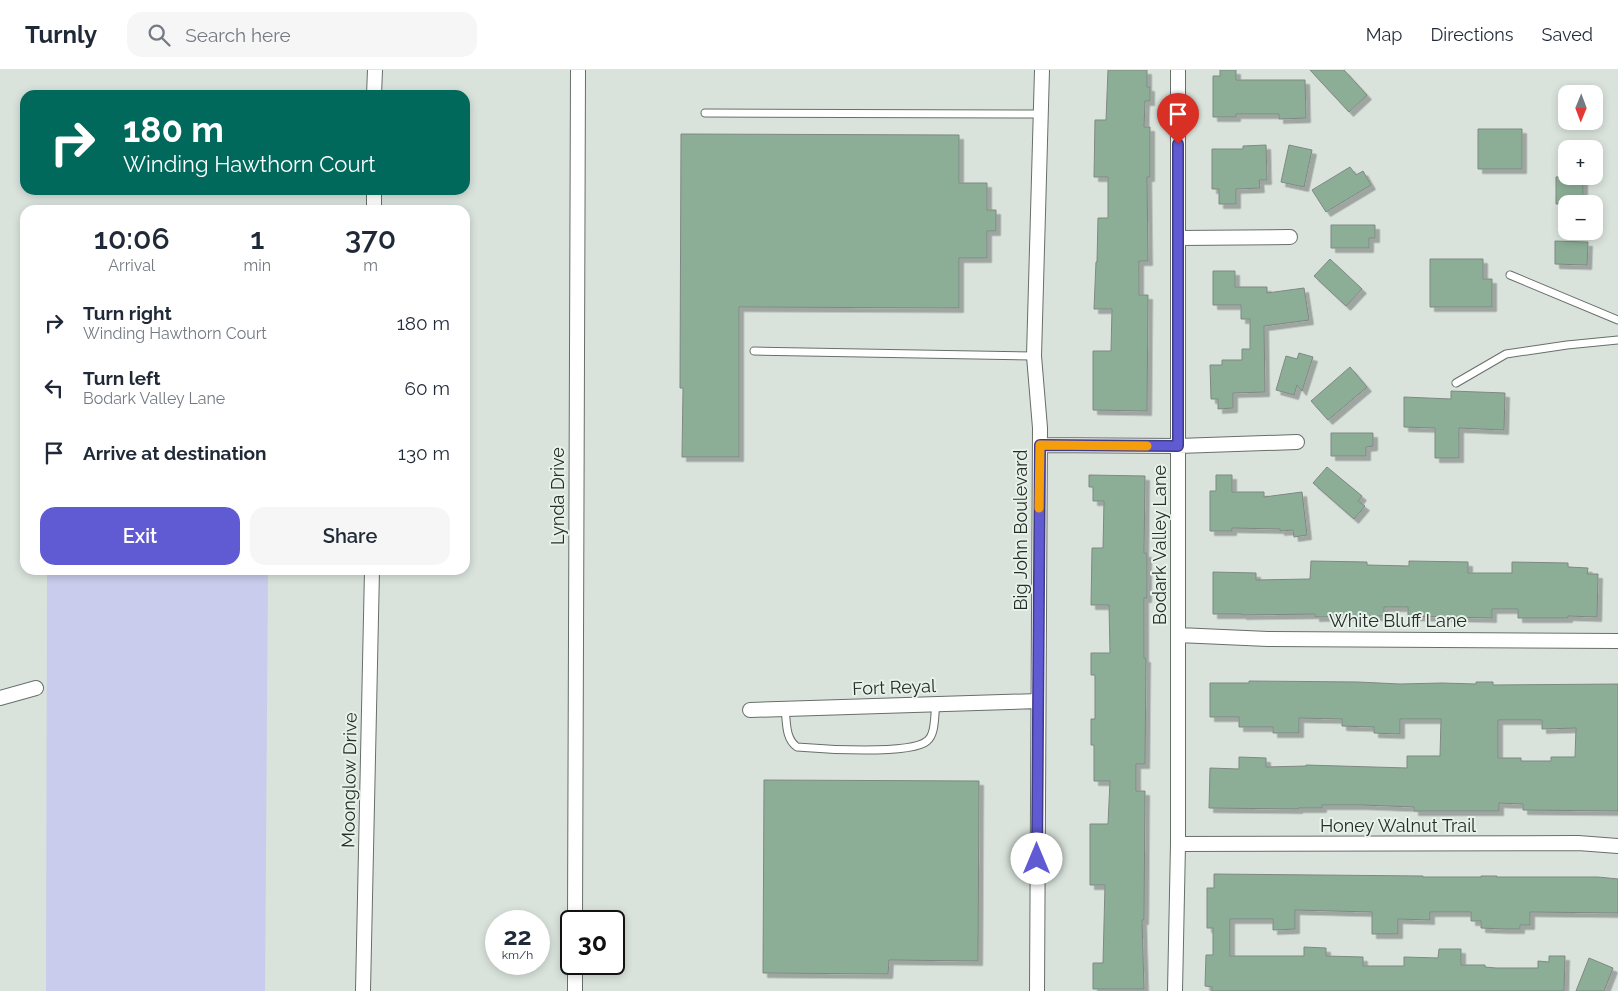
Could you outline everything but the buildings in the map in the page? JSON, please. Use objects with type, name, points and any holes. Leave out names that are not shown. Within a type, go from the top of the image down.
[{"type":"street","points":[[374,90],[375,70]]},
{"type":"street","name":"Lynda Drive","points":[[575,910],[578,70]]},
{"type":"street","name":"Big John Boulevard","points":[[1037,991],[1040,445],[1034,356],[1042,70]]},
{"type":"street","name":"Bodark Valley Lane","points":[[1175,991],[1178,844],[1178,70]]},
{"type":"street","points":[[1178,238],[1290,237]]},
{"type":"street","points":[[1040,445],[1178,446],[1297,442]]},
{"type":"street","name":"Moonglow Drive","points":[[364,991],[372,575]]},
{"type":"street","name":"White Bluff Lane","points":[[1178,635],[1268,638],[1618,641]]},
{"type":"street","points":[[0,698],[36,688]]},
{"type":"street","name":"Fort Reyal","points":[[750,710],[1038,701]]},
{"type":"street","name":"Honey Walnut Trail","points":[[1178,844],[1578,843],[1618,846]]},
{"type":"street","points":[[575,975],[575,991]]},
{"type":"lane","points":[[705,113],[1042,114]]},
{"type":"lane","points":[[1510,274],[1618,320]]},
{"type":"lane","points":[[1456,383],[1506,354],[1618,340]]},
{"type":"lane","points":[[754,351],[1034,356]]},
{"type":"lane","points":[[785,709],[789,737],[797,747],[878,750],[911,746],[928,741],[931,735],[936,704]]},
{"type":"shaded area","points":[[47,575],[268,575],[265,991],[46,991]]},
{"type":"slow traffic","points":[[1039,508],[1040,445],[1147,446]]},
{"type":"route","points":[[1037,859],[1040,445],[1178,446],[1178,144]]}]
